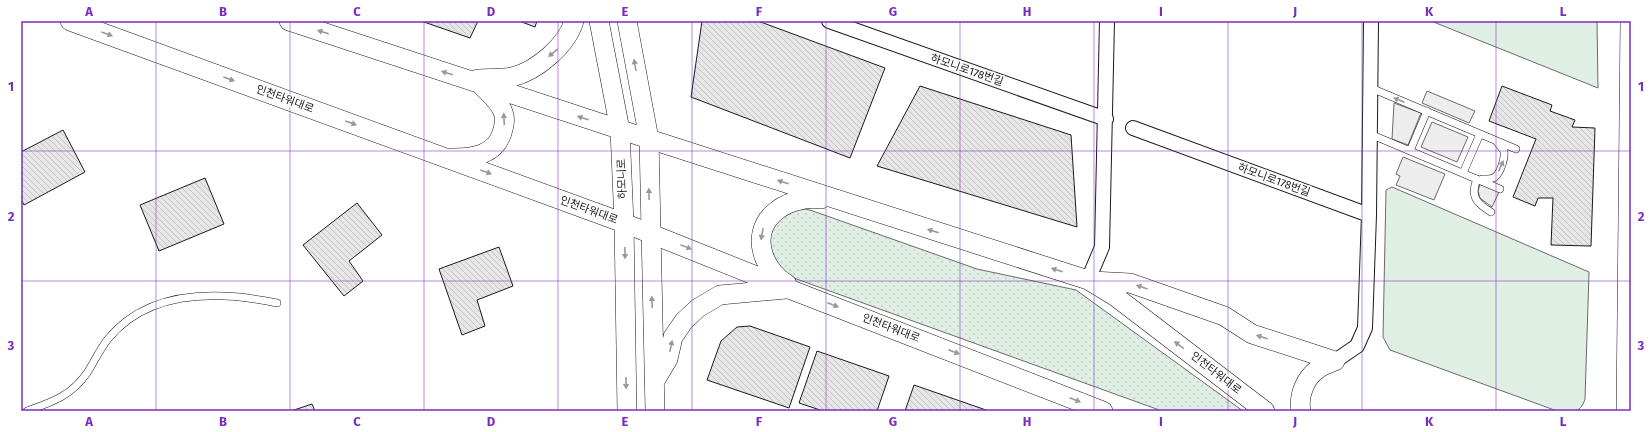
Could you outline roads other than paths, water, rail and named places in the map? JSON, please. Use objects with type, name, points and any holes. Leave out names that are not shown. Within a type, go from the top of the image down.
[{"type":"main road","name":"인천타워대로","points":[[70,21],[624,222],[1102,411]]},
{"type":"main road","name":"인천타워대로","points":[[289,21],[620,130],[1088,280],[1116,297],[1265,411]]},
{"type":"main road","points":[[473,81],[512,77],[535,67],[559,48],[574,21]]},
{"type":"main road","name":"하모니로","points":[[599,21],[620,130],[624,222],[627,411]]},
{"type":"main road","points":[[627,21],[649,139],[650,233],[656,411]]},
{"type":"main road","points":[[1626,411],[1630,21]]},
{"type":"main road","points":[[446,158],[463,158],[480,155],[493,148],[501,136],[505,121],[504,113],[494,97],[473,81]]},
{"type":"main road","points":[[797,291],[773,272],[767,263],[761,249],[760,238],[764,226],[772,215],[784,206],[808,198],[853,205]]},
{"type":"main road","points":[[1088,280],[1130,283],[1224,316],[1252,334],[1299,348],[1335,361]]},
{"type":"main road","points":[[655,381],[668,359],[673,337],[684,321],[698,308],[720,295],[797,291]]},
{"type":"main road","points":[[1299,348],[1308,357],[1311,366],[1309,378]]},
{"type":"main road","points":[[1301,411],[1300,394],[1309,378],[1317,369],[1335,361]]},
{"type":"street","name":"하모니로178번길","points":[[829,21],[1106,118]]},
{"type":"street","points":[[1088,280],[1102,247],[1107,21]]},
{"type":"street","points":[[1335,361],[1357,346],[1365,328],[1369,215],[1371,21]]},
{"type":"street","name":"하모니로178번길","points":[[1133,128],[1369,215]]},
{"type":"lane","points":[[1370,88],[1516,149]]},
{"type":"lane","points":[[1410,151],[1427,111]]},
{"type":"lane","points":[[1370,134],[1500,189]]},
{"type":"lane","points":[[1463,173],[1480,134]]},
{"type":"lane","points":[[1474,178],[1487,180],[1496,177],[1504,159],[1504,151],[1502,148],[1489,138]]},
{"type":"lane","points":[[1474,178],[1474,196],[1480,205],[1491,212]]},
{"type":"lane","points":[[27,411],[55,402],[75,387],[86,374],[111,336],[127,322],[146,310],[170,300],[209,295],[256,298],[277,303]]}]
